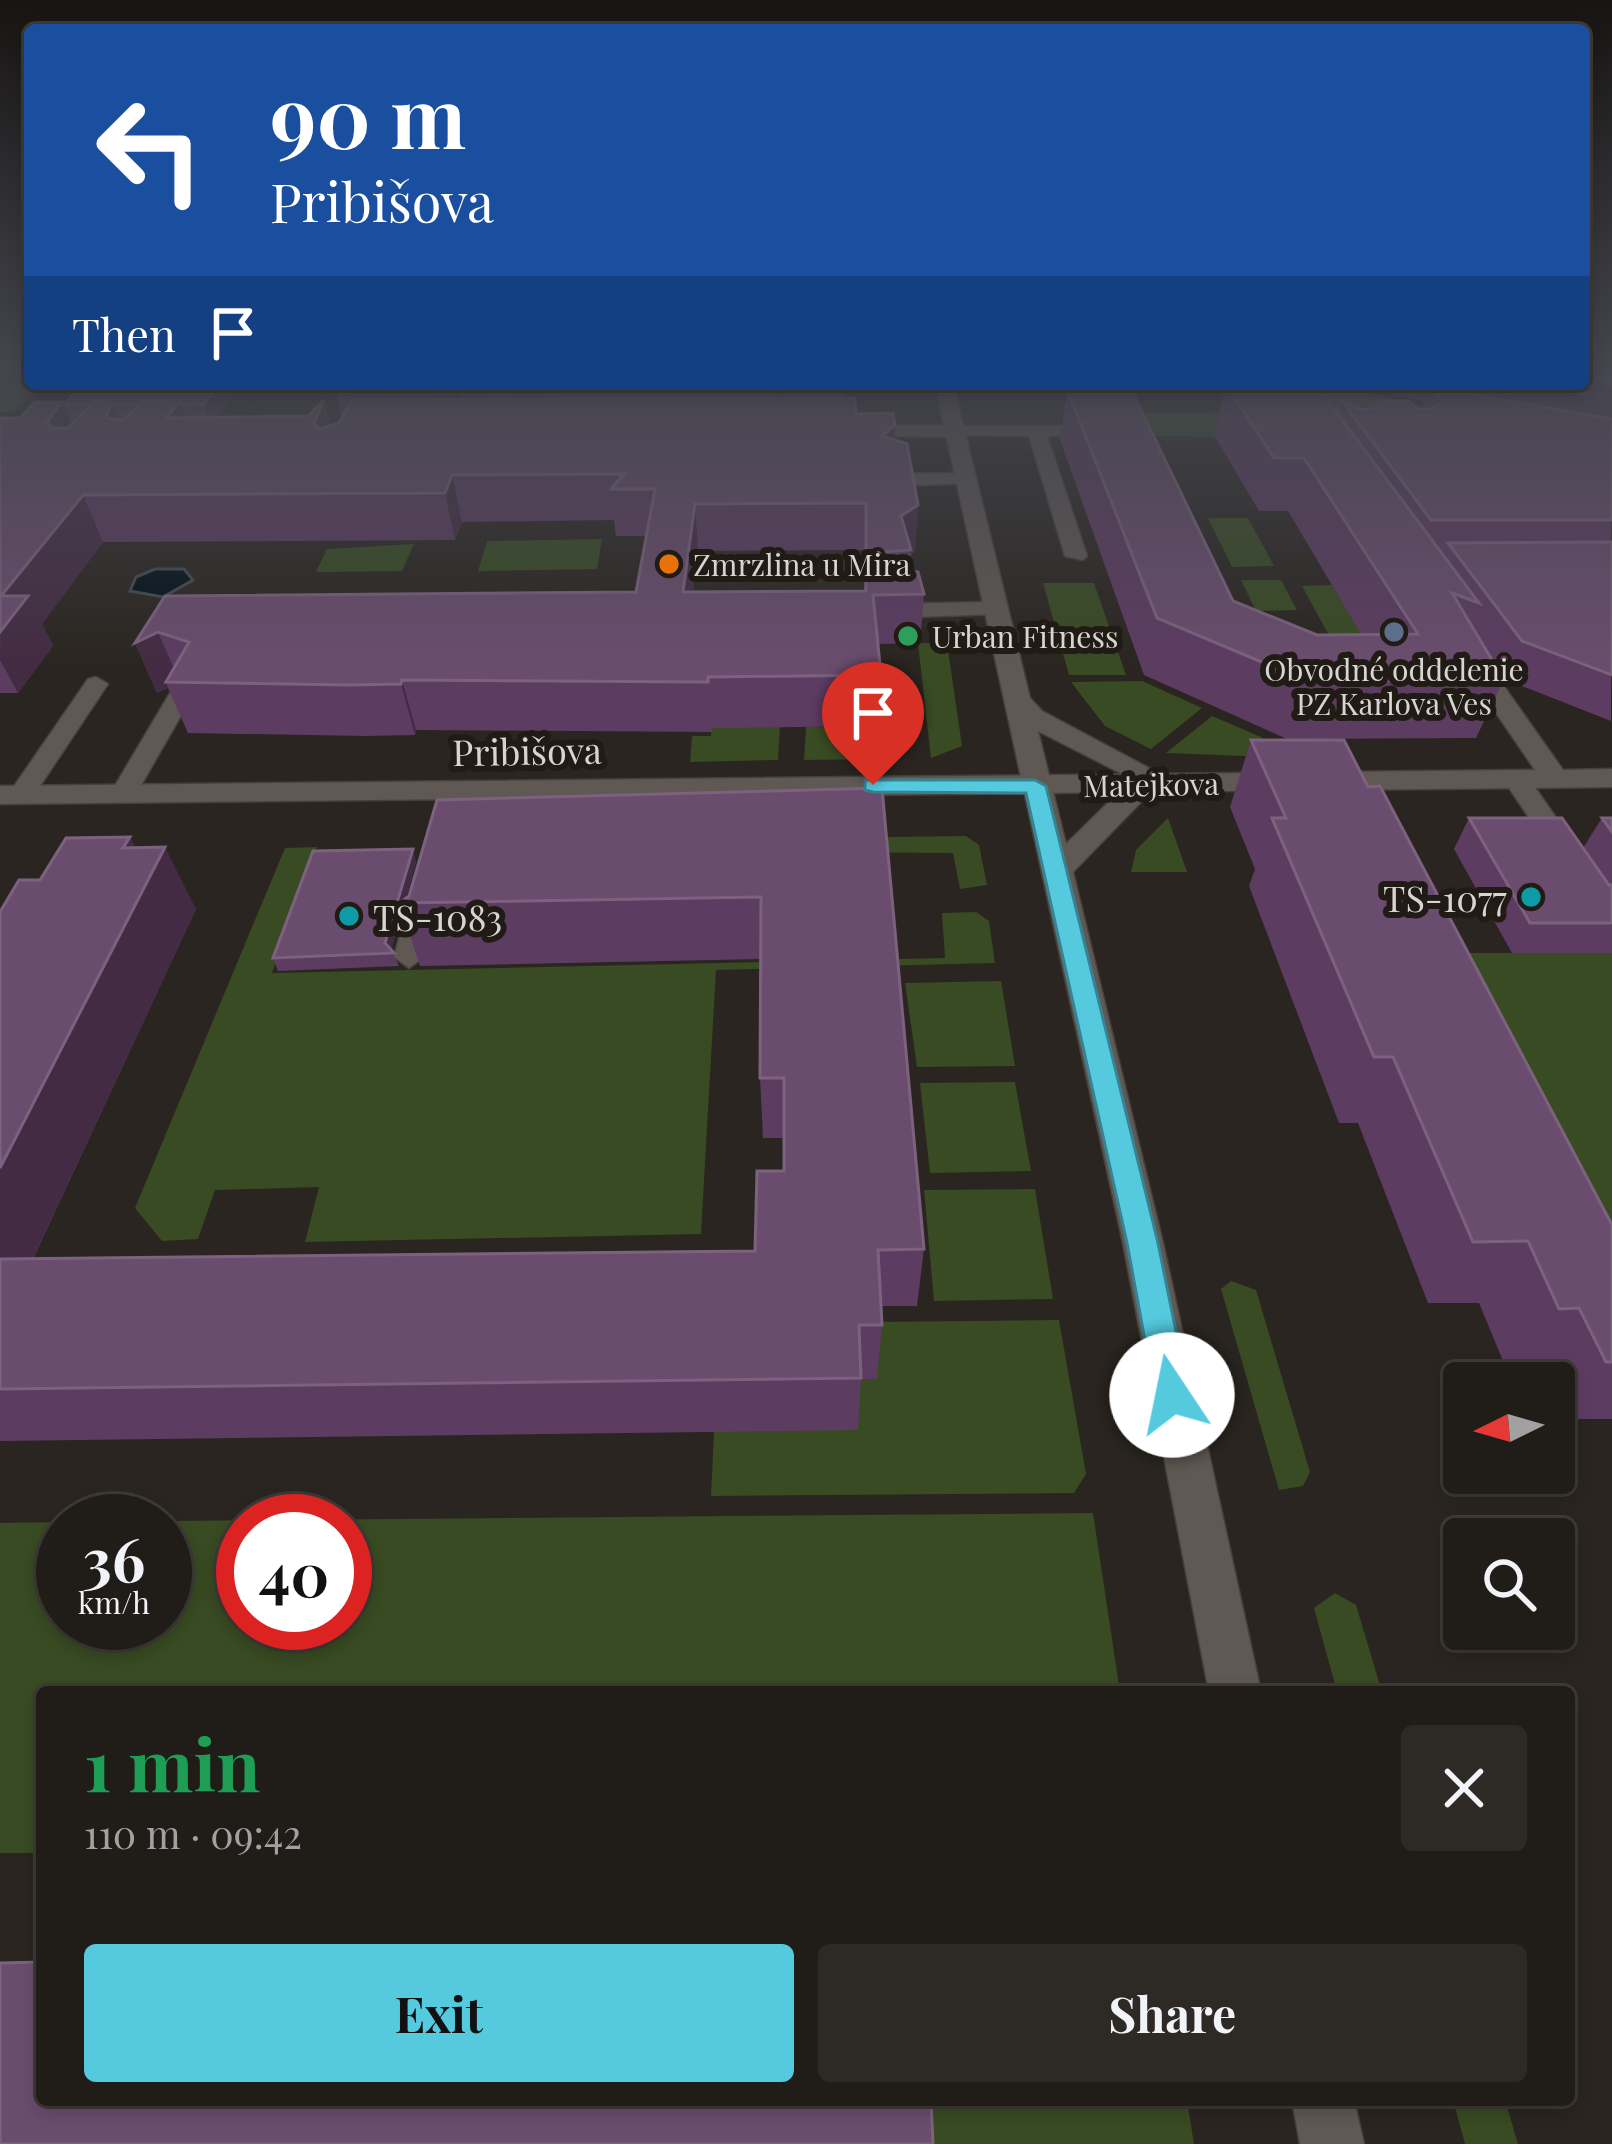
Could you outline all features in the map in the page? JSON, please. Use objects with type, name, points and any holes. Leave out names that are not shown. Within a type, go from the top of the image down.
[{"type":"street","points":[[963,467],[1143,1243],[1234,1686]]},
{"type":"street","points":[[1457,638],[1555,779]]},
{"type":"street","points":[[1013,695],[1043,724],[1162,783]]},
{"type":"street","name":"Matejkova","points":[[1035,786],[1162,783],[1366,792],[1516,779],[1612,778]]},
{"type":"street","points":[[1055,872],[1136,792],[1162,783]]},
{"type":"street","name":"Pribišova","points":[[10,795],[1035,786]]},
{"type":"street","points":[[0,826],[10,795]]},
{"type":"street","points":[[1324,2106],[1332,2144]]},
{"type":"lane","points":[[1048,467],[1076,556]]},
{"type":"lane","points":[[894,480],[965,479]]},
{"type":"lane","points":[[869,611],[993,609]]},
{"type":"lane","points":[[10,795],[97,683]]},
{"type":"lane","points":[[123,794],[182,693]]},
{"type":"lane","points":[[1516,779],[1580,872]]},
{"type":"lane","points":[[446,821],[455,790]]},
{"type":"lane","points":[[409,957],[431,877]]},
{"type":"green space","points":[[1208,518],[1248,518],[1274,566],[1232,567]]},
{"type":"green space","points":[[602,539],[597,569],[478,571],[487,541]]},
{"type":"green space","points":[[414,544],[402,571],[316,572],[327,549]]},
{"type":"green space","points":[[1241,580],[1281,580],[1297,610],[1256,611]]},
{"type":"green space","points":[[1043,583],[1094,583],[1126,675],[1069,675]]},
{"type":"green space","points":[[1332,585],[1388,677],[1342,659],[1302,586]]},
{"type":"green space","points":[[918,643],[947,643],[962,746],[931,758]]},
{"type":"green space","points":[[1142,681],[1202,708],[1151,749],[1105,726],[1071,682]]},
{"type":"green space","points":[[1212,716],[1261,737],[1273,757],[1166,753]]},
{"type":"green space","points":[[712,721],[780,727],[778,760],[690,762],[692,736],[711,736]]},
{"type":"green space","points":[[879,726],[879,759],[804,760],[806,727]]},
{"type":"green space","points":[[1168,818],[1187,872],[1131,872],[1136,850]]},
{"type":"green space","points":[[966,836],[979,845],[987,885],[960,889],[953,853],[807,852],[812,838]]},
{"type":"green space","points":[[317,847],[272,973],[945,958],[942,913],[976,912],[989,921],[995,963],[716,970],[701,1234],[305,1242],[319,1187],[215,1190],[198,1239],[162,1241],[135,1208],[285,848]]},
{"type":"green space","points":[[1399,953],[1612,953],[1612,1294]]},
{"type":"green space","points":[[1001,981],[1015,1066],[917,1067],[905,983]]},
{"type":"green space","points":[[1015,1082],[1031,1171],[930,1173],[920,1083]]},
{"type":"green space","points":[[1035,1189],[1053,1299],[934,1301],[924,1190]]},
{"type":"green space","points":[[1231,1281],[1256,1290],[1310,1472],[1303,1486],[1279,1490],[1221,1289]]},
{"type":"green space","points":[[1059,1320],[1086,1474],[1074,1493],[711,1496],[714,1432],[855,1379],[876,1379],[874,1322]]},
{"type":"green space","points":[[1093,1513],[1119,1686],[36,1686],[36,1853],[0,1853],[0,1523],[36,1522],[36,1650],[192,1650],[192,1521],[216,1521],[216,1650],[372,1650],[372,1519]]},
{"type":"green space","points":[[1335,1593],[1356,1605],[1380,1686],[1335,1686],[1314,1608]]},
{"type":"green space","points":[[923,2106],[1188,2106],[1194,2144],[926,2144]]},
{"type":"green space","points":[[1455,2106],[1507,2106],[1518,2144],[1465,2144]]},
{"type":"shaded area","points":[[155,569],[184,569],[193,580],[163,597],[130,591],[136,577]]},
{"type":"building","points":[[0,467],[911,467],[918,505],[901,516],[911,550],[866,553],[866,503],[695,504],[683,592],[866,591],[866,571],[918,572],[924,594],[873,595],[881,675],[708,677],[708,682],[166,682],[189,642],[158,632],[135,643],[165,596],[636,592],[655,489],[611,489],[624,474],[452,475],[445,493],[83,495],[1,596],[28,596],[0,632]]},
{"type":"building","points":[[1098,467],[1169,467],[1233,601],[1317,635],[1418,634],[1310,467],[1377,467],[1479,603],[1452,593],[1504,680],[1307,681],[1157,618]]},
{"type":"building","points":[[1391,467],[1612,467],[1612,520],[1431,520]]},
{"type":"building","points":[[1612,542],[1612,675],[1522,641],[1448,543]]},
{"type":"building","points":[[1251,740],[1344,740],[1368,787],[1380,786],[1612,1225],[1612,1362],[1606,1362],[1579,1308],[1559,1309],[1528,1241],[1473,1242],[1393,1057],[1374,1057],[1272,818],[1286,818]]},
{"type":"building","points":[[882,788],[924,1249],[878,1250],[882,1325],[859,1325],[861,1378],[0,1389],[0,1259],[755,1251],[757,1171],[784,1171],[784,1078],[760,1078],[761,897],[400,903],[409,896],[437,800]]},
{"type":"building","points":[[1469,818],[1562,818],[1612,885],[1612,923],[1530,923]]},
{"type":"building","points":[[130,837],[123,848],[165,847],[0,1168],[0,912],[19,880],[40,880],[66,838]]},
{"type":"building","name":"TS-1083","points":[[413,849],[385,943],[394,953],[273,958],[313,851]]},
{"type":"building","points":[[36,1962],[36,2106],[931,2106],[933,2144],[0,2144],[0,1963]]},
{"type":"place","name":"Zmrzlina u Mira","points":[[669,564]]},
{"type":"place","name":"Obvodné oddelenie PZ Karlova Ves","points":[[1394,632]]},
{"type":"place","name":"Urban Fitness","points":[[908,636]]},
{"type":"place","name":"TS-1077","points":[[1531,897]]},
{"type":"place","name":"TS-1083","points":[[349,916]]},
{"type":"route","points":[[873,785],[1035,786],[1143,1243],[1172,1395]]}]
